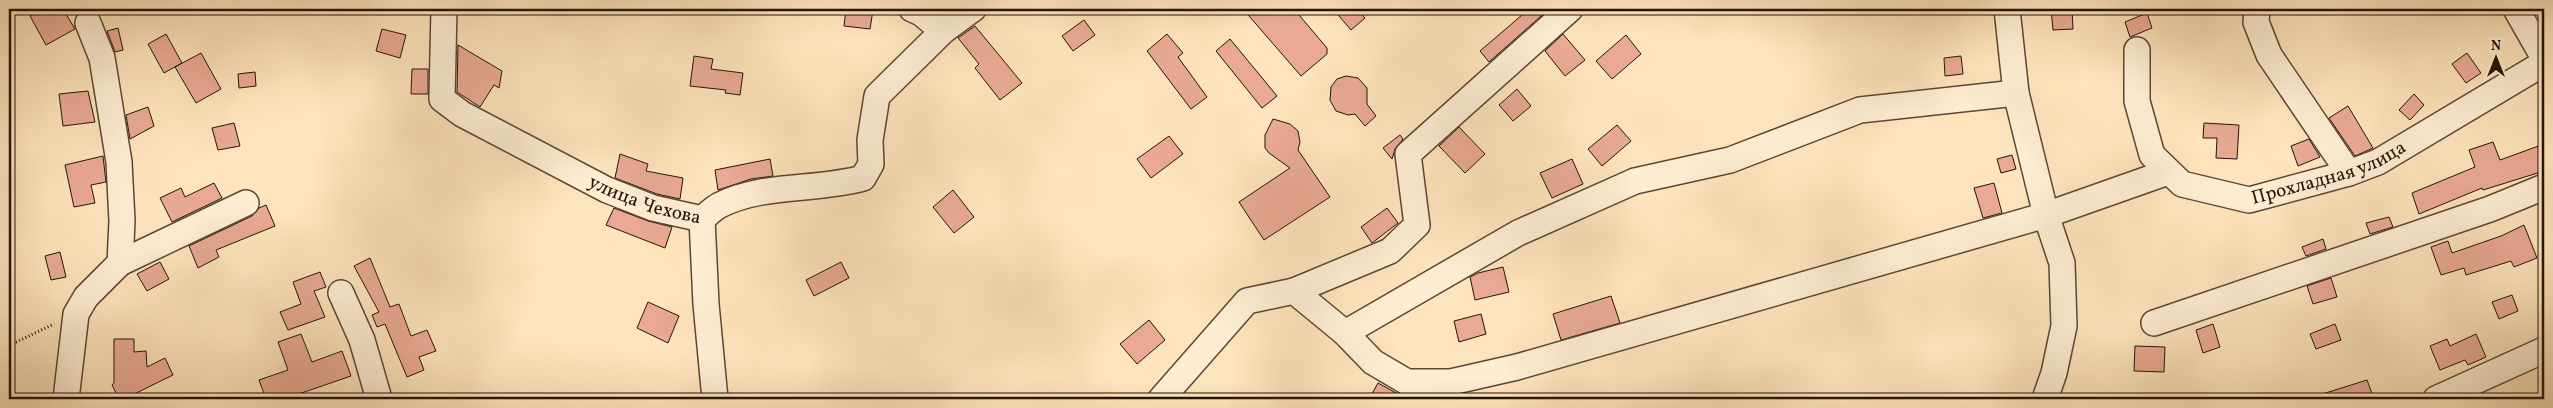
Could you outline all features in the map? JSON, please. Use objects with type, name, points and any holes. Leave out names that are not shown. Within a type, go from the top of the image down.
[{"type":"street","name":"улица Чехова","points":[[444,9],[442,99],[462,114],[607,190],[653,208],[702,219],[719,205],[763,192],[843,183],[863,178],[871,164],[870,140],[878,96],[943,31],[972,9]]},
{"type":"street","points":[[912,9],[921,13],[943,31]]},
{"type":"street","points":[[1161,399],[1247,301],[1294,291],[1390,251],[1417,225],[1408,154],[1570,9]]},
{"type":"street","points":[[2007,9],[2016,93],[2046,215],[2062,263],[2064,326],[2054,373],[2046,399]]},
{"type":"street","points":[[2257,9],[2256,22],[2269,55],[2349,173]]},
{"type":"street","points":[[2516,9],[2544,58]]},
{"type":"street","points":[[88,23],[102,58],[119,162],[122,221],[120,263]]},
{"type":"street","name":"Прохладная улица","points":[[2138,50],[2138,101],[2152,154],[2182,184],[2249,200],[2349,173],[2378,162],[2544,63]]},
{"type":"street","points":[[1345,333],[1518,233],[1635,182],[1730,160],[1860,110],[2016,93]]},
{"type":"street","points":[[1294,291],[1345,333],[1373,362],[1407,382],[1451,382],[1526,364],[2046,215],[2168,172]]},
{"type":"street","points":[[2154,323],[2490,209],[2544,187]]},
{"type":"street","points":[[66,399],[76,314],[86,297],[120,263],[246,203]]},
{"type":"street","points":[[702,219],[706,304],[716,399]]},
{"type":"street","points":[[341,293],[362,340],[379,399]]},
{"type":"street","points":[[2436,399],[2544,350]]},
{"type":"path","points":[[9,340],[16,342],[76,314]]},
{"type":"building","points":[[45,9],[63,9],[75,29],[46,45],[30,16]]},
{"type":"building","points":[[846,9],[873,10],[870,29],[844,26]]},
{"type":"building","points":[[1243,9],[1294,9],[1327,48],[1327,54],[1301,76]]},
{"type":"building","points":[[1333,9],[1357,9],[1365,18],[1351,30]]},
{"type":"building","points":[[1529,9],[1549,9],[1489,62],[1480,51]]},
{"type":"building","points":[[2051,9],[2072,9],[2073,29],[2053,30]]},
{"type":"building","points":[[2147,13],[2152,28],[2130,37],[2125,22]]},
{"type":"building","points":[[1084,20],[1095,35],[1073,51],[1062,36]]},
{"type":"building","points":[[975,26],[1022,83],[1000,100],[975,68],[979,64],[958,38]]},
{"type":"building","points":[[118,28],[123,50],[115,52],[107,31]]},
{"type":"building","points":[[382,29],[406,35],[400,58],[376,51]]},
{"type":"building","points":[[166,34],[182,63],[164,73],[148,44]]},
{"type":"building","points":[[1167,34],[1183,53],[1178,57],[1207,97],[1191,109],[1147,51]]},
{"type":"building","points":[[1563,34],[1585,60],[1565,76],[1545,51]]},
{"type":"building","points":[[1626,35],[1641,54],[1612,79],[1596,61]]},
{"type":"building","points":[[1230,39],[1277,96],[1262,108],[1216,51]]},
{"type":"building","points":[[458,45],[502,71],[499,88],[494,85],[480,107],[457,92]]},
{"type":"building","points":[[201,53],[221,89],[196,103],[175,67]]},
{"type":"building","points":[[2467,53],[2481,73],[2466,83],[2452,64]]},
{"type":"building","points":[[694,56],[713,59],[711,69],[743,73],[740,95],[725,93],[726,90],[690,86]]},
{"type":"building","points":[[1961,56],[1963,74],[1945,76],[1944,58]]},
{"type":"building","points":[[412,69],[428,69],[428,94],[411,94]]},
{"type":"building","points":[[255,72],[256,86],[239,88],[238,74]]},
{"type":"building","points":[[1346,76],[1358,78],[1367,88],[1367,104],[1376,116],[1365,126],[1355,114],[1348,115],[1336,111],[1330,100],[1331,87],[1337,79]]},
{"type":"building","points":[[1517,89],[1531,106],[1513,121],[1499,105]]},
{"type":"building","points":[[88,91],[95,122],[63,126],[59,94]]},
{"type":"building","points":[[2414,94],[2424,105],[2410,120],[2399,110]]},
{"type":"building","points":[[2348,106],[2373,148],[2355,156],[2329,118]]},
{"type":"building","points":[[148,107],[154,126],[130,139],[126,115]]},
{"type":"building","points":[[1273,119],[1290,124],[1298,131],[1300,142],[1298,150],[1330,197],[1264,240],[1239,202],[1290,168],[1265,148],[1265,135]]},
{"type":"building","points":[[234,123],[240,146],[218,150],[212,128]]},
{"type":"building","points":[[2204,123],[2239,125],[2237,159],[2216,158],[2217,138],[2203,138]]},
{"type":"building","points":[[1617,125],[1631,141],[1602,166],[1588,149]]},
{"type":"building","points":[[1459,127],[1485,154],[1465,173],[1439,146]]},
{"type":"building","points":[[1400,135],[1403,139],[1395,149],[1392,159],[1383,148]]},
{"type":"building","points":[[1169,136],[1183,154],[1151,178],[1137,159]]},
{"type":"building","points":[[2309,139],[2320,157],[2298,166],[2291,146]]},
{"type":"building","points":[[2493,142],[2500,160],[2544,144],[2544,171],[2483,190],[2482,188],[2419,214],[2412,193],[2475,167],[2469,150]]},
{"type":"building","points":[[620,154],[648,164],[646,171],[683,178],[680,199],[657,194],[615,178]]},
{"type":"building","points":[[2012,155],[2016,169],[2001,173],[1997,159]]},
{"type":"building","points":[[103,156],[106,182],[91,185],[95,203],[74,207],[65,165]]},
{"type":"building","points":[[770,159],[773,176],[751,179],[718,190],[715,170]]},
{"type":"building","points":[[1572,159],[1583,184],[1552,198],[1540,173]]},
{"type":"building","points":[[214,183],[222,198],[172,222],[160,198],[181,188],[185,197]]},
{"type":"building","points":[[1994,183],[2002,213],[1983,218],[1974,188]]},
{"type":"building","points":[[953,190],[974,217],[954,233],[933,207]]},
{"type":"building","points":[[266,205],[275,226],[216,250],[219,257],[198,268],[189,246],[252,216],[259,208]]},
{"type":"building","points":[[614,208],[648,221],[672,227],[665,248],[606,225]]},
{"type":"building","points":[[1387,208],[1398,223],[1372,243],[1361,227]]},
{"type":"building","points":[[2389,217],[2393,227],[2370,234],[2366,223]]},
{"type":"building","points":[[2524,225],[2537,258],[2514,267],[2511,261],[2466,275],[2464,268],[2441,275],[2431,247],[2448,241],[2452,253],[2501,236]]},
{"type":"building","points":[[2323,239],[2326,249],[2306,256],[2302,247]]},
{"type":"building","points":[[60,252],[66,277],[51,280],[45,256]]},
{"type":"building","points":[[370,258],[390,307],[399,304],[411,336],[427,330],[436,351],[419,357],[424,370],[407,377],[385,324],[377,327],[372,315],[379,312],[354,266]]},
{"type":"building","points":[[160,262],[169,279],[147,291],[137,274]]},
{"type":"building","points":[[841,262],[849,278],[814,296],[806,280]]},
{"type":"building","points":[[1503,267],[1509,292],[1475,300],[1470,277],[1478,273]]},
{"type":"building","points":[[320,272],[326,287],[314,291],[325,317],[288,330],[280,312],[301,304],[293,282]]},
{"type":"building","points":[[2331,278],[2337,297],[2313,304],[2307,286]]},
{"type":"building","points":[[2512,295],[2518,311],[2499,319],[2492,302]]},
{"type":"building","points":[[1611,296],[1620,323],[1561,340],[1553,314]]},
{"type":"building","points":[[648,302],[679,316],[668,343],[637,328]]},
{"type":"building","points":[[1481,314],[1486,334],[1459,342],[1454,321]]},
{"type":"building","points":[[1149,320],[1165,340],[1137,364],[1120,344]]},
{"type":"building","points":[[2213,324],[2220,347],[2203,353],[2196,330]]},
{"type":"building","points":[[2335,324],[2341,340],[2316,349],[2310,334]]},
{"type":"building","points":[[301,334],[312,362],[342,351],[351,376],[284,399],[266,399],[259,380],[288,370],[278,342]]},
{"type":"building","points":[[2476,334],[2486,357],[2468,365],[2465,360],[2440,370],[2430,346],[2447,339],[2450,346]]},
{"type":"building","points":[[114,339],[134,339],[134,352],[146,351],[147,367],[165,358],[173,375],[124,399],[119,399],[112,385],[114,383]]},
{"type":"building","points":[[2135,346],[2165,347],[2164,372],[2134,371]]},
{"type":"building","points":[[2367,380],[2374,399],[2317,399],[2316,396]]},
{"type":"building","points":[[1378,383],[1407,399],[1369,399]]}]
